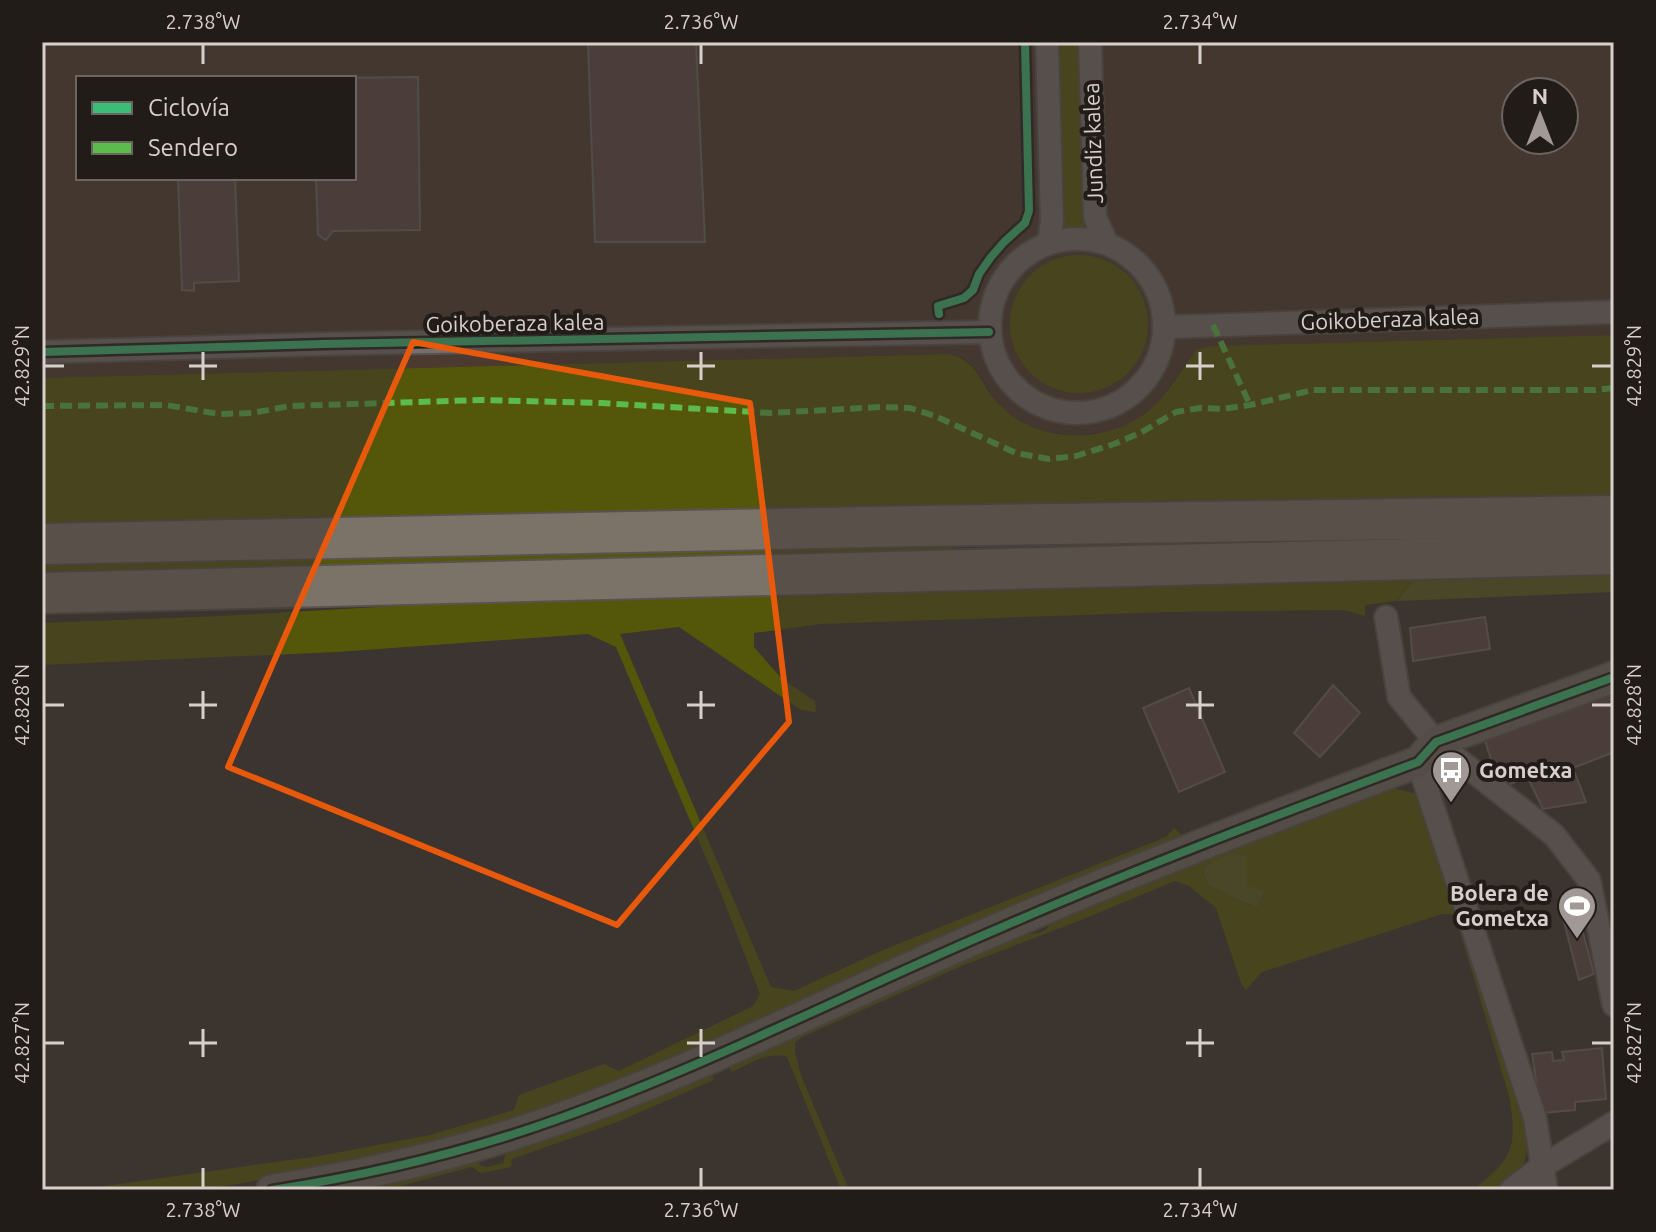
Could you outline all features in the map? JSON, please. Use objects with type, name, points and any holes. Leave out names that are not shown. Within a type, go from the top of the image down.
[{"type":"highway","points":[[42,544],[949,525],[1614,516]]},
{"type":"highway","points":[[42,593],[1614,554]]},
{"type":"street","name":"Jundiz kalea","points":[[1047,42],[1052,222],[1049,242]]},
{"type":"street","name":"Jundiz kalea","points":[[1090,42],[1095,217],[1106,242]]},
{"type":"street","points":[[1077,238],[1106,242],[1130,255],[1149,275],[1162,299],[1166,327],[1160,356],[1145,382],[1123,401],[1095,412],[1065,413],[1037,404],[1013,386],[996,361],[989,332],[992,303],[1004,277],[1024,256],[1049,242],[1077,238]]},
{"type":"street","name":"Goikoberaza kalea","points":[[1166,327],[1614,312]]},
{"type":"street","name":"Goikoberaza kalea","points":[[42,352],[989,332]]},
{"type":"street","points":[[1386,617],[1399,697],[1427,752],[1535,1118],[1546,1190]]},
{"type":"street","points":[[272,1190],[414,1162],[476,1146],[557,1119],[678,1072],[999,928],[1614,677]]},
{"type":"street","points":[[1427,752],[1554,835],[1589,880],[1614,1005]]},
{"type":"street","points":[[1511,1190],[1541,1167],[1614,1123]]},
{"type":"highlighted area","points":[[413,342],[750,403],[789,722],[617,925],[228,767]]},
{"type":"shaded area","points":[[42,42],[1614,42],[1614,335],[1213,346],[1197,349],[1156,404],[1136,420],[1110,431],[1074,435],[1040,430],[1016,419],[995,400],[975,368],[962,357],[948,354],[42,378]]},
{"type":"shaded area","points":[[1059,42],[1080,42],[1084,229],[1063,229]]},
{"type":"shaded area","points":[[1079,255],[1105,261],[1127,276],[1142,298],[1148,324],[1142,350],[1127,372],[1105,387],[1079,393],[1053,387],[1031,372],[1016,350],[1010,324],[1016,298],[1031,276],[1053,261]]},
{"type":"shaded area","points":[[1614,335],[1614,498],[42,525],[42,378],[948,354],[967,362],[992,396],[1015,418],[1035,428],[1071,435],[1108,431],[1142,416],[1162,398],[1197,349],[1213,346]]},
{"type":"shaded area","points":[[953,542],[952,556],[42,581],[42,559]]},
{"type":"shaded area","points":[[1614,574],[1614,592],[1397,601],[1414,579]]},
{"type":"shaded area","points":[[1414,579],[1396,601],[1365,605],[1365,616],[1344,610],[1171,612],[821,624],[754,633],[754,647],[782,679],[815,701],[816,712],[801,710],[679,627],[620,634],[771,987],[794,991],[883,950],[1166,837],[1174,828],[1186,839],[651,1070],[493,1128],[332,1167],[232,1185],[188,1190],[76,1190],[319,1156],[430,1135],[514,1110],[519,1095],[604,1064],[619,1071],[753,1006],[760,994],[718,886],[616,647],[588,634],[337,652],[42,665],[42,623],[467,602]]},
{"type":"shaded area","points":[[1385,786],[1416,794],[1432,818],[1527,1130],[1526,1157],[1521,1170],[1503,1190],[1472,1190],[1504,1160],[1512,1140],[1512,1113],[1457,922],[1452,914],[1442,914],[1262,972],[1246,990],[1216,908],[1189,886],[1175,881],[964,965],[802,1037],[795,1043],[801,1075],[849,1190],[841,1190],[787,1057],[766,1057],[731,1072],[729,1059],[1024,928],[1028,934],[1043,932],[1049,926],[1048,919]],"holes":[[[1247,856],[1247,886],[1264,893],[1258,908],[1208,885],[1203,873],[1206,865]]]},
{"type":"shaded area","points":[[1233,853],[1247,856],[1247,885],[1264,892],[1258,908],[1208,885],[1203,872],[1206,865]]},
{"type":"shaded area","points":[[710,1070],[714,1080],[617,1122],[512,1159],[511,1167],[481,1173],[472,1167],[385,1190],[328,1190],[477,1160],[481,1166],[487,1167],[503,1163],[508,1146]]},
{"type":"building","points":[[588,42],[696,42],[705,242],[595,242]]},
{"type":"building","points":[[418,77],[420,230],[333,231],[326,240],[318,235],[316,180],[356,180],[356,78]]},
{"type":"building","points":[[178,180],[235,180],[239,281],[194,283],[194,291],[182,290]]},
{"type":"building","points":[[1485,617],[1490,649],[1413,661],[1410,628]]},
{"type":"building","points":[[1333,685],[1360,713],[1320,757],[1294,733]]},
{"type":"building","points":[[1189,688],[1225,772],[1179,792],[1143,708]]},
{"type":"building","points":[[1614,691],[1614,752],[1573,768],[1586,802],[1543,809],[1527,776],[1501,789],[1485,741]]},
{"type":"building","name":"Bolera de Gometxa","points":[[1580,896],[1585,918],[1580,921],[1594,974],[1579,980],[1559,903]]},
{"type":"building","points":[[1602,1048],[1606,1099],[1575,1102],[1575,1110],[1541,1113],[1532,1054],[1552,1052],[1553,1061],[1564,1060],[1562,1052]]},
{"type":"marked path","points":[[1213,325],[1250,405]]},
{"type":"marked path","points":[[42,406],[166,405],[219,414],[252,413],[290,406],[482,400],[770,413],[910,408],[935,416],[1016,453],[1049,459],[1076,456],[1114,444],[1176,412],[1250,405],[1313,390],[1614,388]]},
{"type":"cycle path","points":[[939,314],[938,306],[964,298],[973,290],[991,257],[1025,223],[1029,211],[1025,42]]},
{"type":"cycle path","points":[[42,352],[989,332]]},
{"type":"cycle path","points":[[272,1190],[381,1170],[453,1152],[614,1098],[1052,906],[1208,842],[1418,762],[1436,742],[1614,677]]},
{"type":"place","name":"Gometxa","points":[[1451,804]]},
{"type":"place","name":"Bolera de Gometxa","points":[[1577,940]]}]
